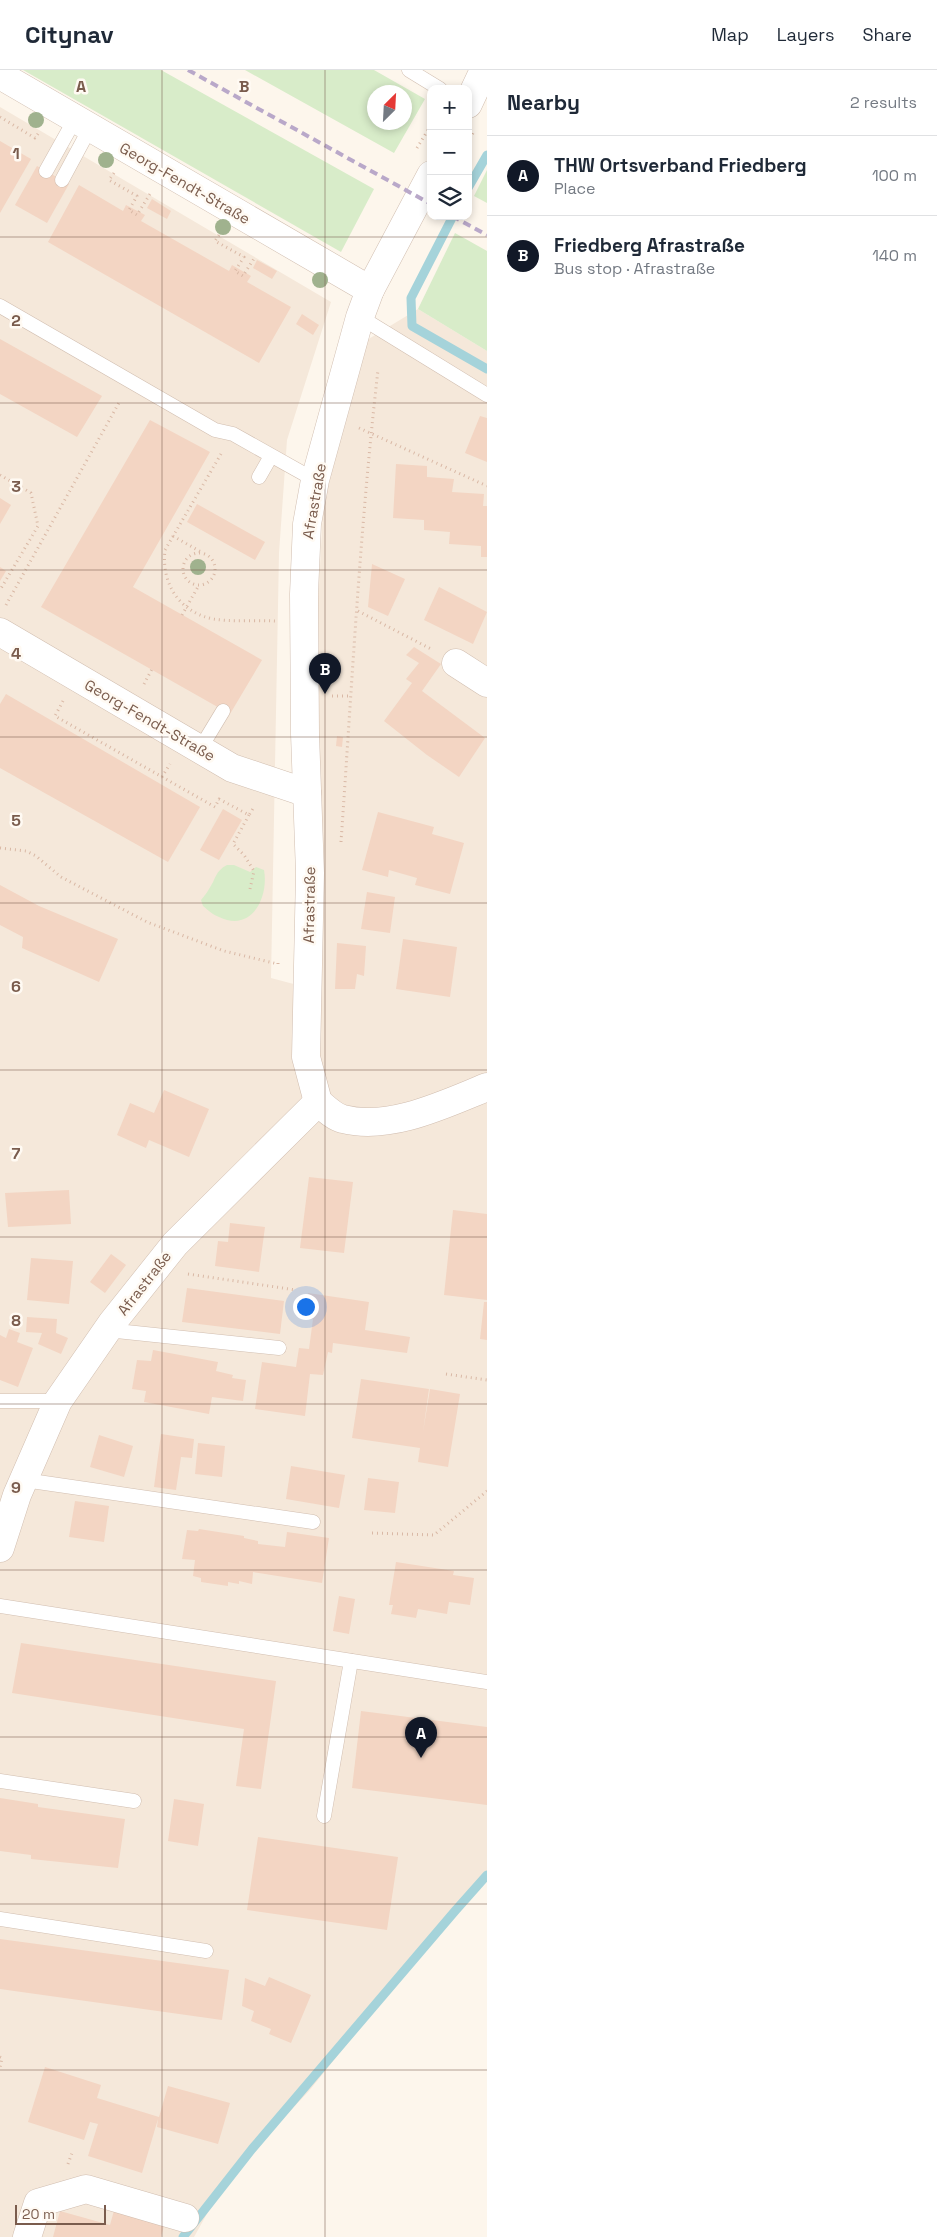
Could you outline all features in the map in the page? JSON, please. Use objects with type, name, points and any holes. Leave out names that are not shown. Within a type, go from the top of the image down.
[{"type":"street","points":[[472,96],[484,70]]},
{"type":"street","name":"Georg-Fendt-Straße","points":[[0,75],[370,290]]},
{"type":"street","name":"Afrastraße","points":[[0,1548],[14,1490],[58,1401],[107,1330],[175,1244],[318,1102],[306,1057],[310,873],[305,734],[304,622],[307,524],[315,480],[333,419],[371,324],[370,290],[427,183]]},
{"type":"street","name":"Georg-Fendt-Straße","points":[[2,628],[232,768],[307,793]]},
{"type":"street","points":[[456,662],[487,683]]},
{"type":"street","points":[[318,1102],[343,1119],[372,1122],[423,1113],[487,1087]]},
{"type":"street","points":[[26,2237],[38,2203],[86,2189],[185,2218]]},
{"type":"lane","points":[[409,70],[433,85]]},
{"type":"lane","points":[[46,171],[83,123]]},
{"type":"lane","points":[[62,180],[83,123]]},
{"type":"lane","points":[[0,306],[130,383],[215,430],[233,434],[315,480]]},
{"type":"lane","points":[[371,324],[487,395]]},
{"type":"lane","points":[[259,478],[271,456]]},
{"type":"lane","points":[[200,749],[222,711]]},
{"type":"lane","points":[[107,1330],[279,1348]]},
{"type":"lane","points":[[0,1401],[58,1401]]},
{"type":"lane","points":[[14,1490],[313,1522]]},
{"type":"lane","points":[[0,1606],[487,1682]]},
{"type":"lane","points":[[324,1816],[351,1661]]},
{"type":"lane","points":[[0,1781],[134,1801]]},
{"type":"lane","points":[[0,1919],[206,1950]]},
{"type":"path","points":[[0,117],[35,138],[40,130]]},
{"type":"path","points":[[114,172],[110,180],[137,196],[129,210],[137,215],[150,193]]},
{"type":"path","points":[[220,233],[216,241],[244,257],[235,272],[243,276],[256,254]]},
{"type":"path","points":[[340,846],[358,611],[360,545],[371,432],[371,324]]},
{"type":"path","points":[[2,628],[130,383]]},
{"type":"path","points":[[333,419],[371,432],[487,486]]},
{"type":"path","points":[[233,434],[165,550],[165,572],[169,587],[187,607],[213,619],[304,622]]},
{"type":"path","points":[[0,475],[31,492],[38,526],[0,590]]},
{"type":"path","points":[[173,536],[206,554],[214,562],[215,572],[210,581],[199,585],[194,584],[185,578],[183,568],[187,558],[191,555],[206,554]]},
{"type":"path","points":[[182,615],[199,585]]},
{"type":"path","points":[[358,611],[456,662]]},
{"type":"path","points":[[60,707],[55,716],[214,807],[219,799],[248,815]]},
{"type":"path","points":[[162,777],[168,769]]},
{"type":"path","points":[[250,889],[254,871],[244,855],[233,844],[255,804]]},
{"type":"path","points":[[0,848],[26,851],[36,856],[61,877],[147,922],[224,951],[256,960],[278,964],[278,955]]},
{"type":"path","points":[[155,1270],[296,1290]]},
{"type":"path","points":[[446,1374],[487,1380]]},
{"type":"path","points":[[372,1533],[434,1536],[487,1491]]},
{"type":"path","points":[[0,2057],[2,2058],[0,2067]]},
{"type":"shaded area","points":[[0,107],[331,302],[287,440],[279,553],[271,978],[320,991],[316,640],[323,511],[333,455],[362,343],[418,309],[487,351],[487,1872],[309,2091],[227,2178],[194,2237],[0,2237]]},
{"type":"green space","points":[[23,70],[161,70],[374,189],[341,252]]},
{"type":"green space","points":[[245,70],[374,70],[400,85],[367,85],[367,130],[407,130],[394,153]]},
{"type":"green space","points":[[412,92],[425,99],[412,122]]},
{"type":"green space","points":[[487,170],[487,203],[474,196]]},
{"type":"green space","points":[[455,233],[487,251],[487,351],[418,309]]},
{"type":"green space","points":[[227,865],[234,865],[250,872],[256,867],[264,870],[264,891],[261,901],[256,910],[241,920],[231,921],[217,916],[203,906],[201,900],[218,873]]},
{"type":"building","points":[[0,141],[31,159],[0,213]]},
{"type":"building","points":[[37,166],[69,184],[47,223],[15,205]]},
{"type":"building","points":[[79,185],[123,211],[126,205],[145,215],[141,221],[229,271],[232,265],[251,276],[247,282],[291,307],[259,363],[48,242]]},
{"type":"building","points":[[152,199],[171,211],[167,219],[147,208]]},
{"type":"building","points":[[257,260],[277,271],[272,279],[253,268]]},
{"type":"building","points":[[302,314],[319,325],[313,335],[296,324]]},
{"type":"building","points":[[0,339],[102,396],[77,437],[0,394]]},
{"type":"building","points":[[480,416],[487,418],[487,462],[465,453]]},
{"type":"building","points":[[150,420],[210,452],[133,587],[262,660],[230,714],[41,607]]},
{"type":"building","points":[[396,464],[427,466],[427,477],[454,479],[452,492],[484,494],[483,506],[487,506],[487,557],[481,557],[481,546],[449,544],[450,532],[424,530],[424,520],[393,518]]},
{"type":"building","points":[[0,498],[11,505],[0,524]]},
{"type":"building","points":[[197,504],[265,542],[255,560],[187,522]]},
{"type":"building","points":[[372,564],[405,579],[388,616],[368,607]]},
{"type":"building","points":[[0,567],[6,571],[0,581]]},
{"type":"building","points":[[439,587],[487,612],[473,644],[424,620]]},
{"type":"building","points":[[414,647],[441,664],[422,691],[485,738],[459,777],[427,755],[384,721],[412,683],[406,679],[419,663],[406,655]]},
{"type":"building","points":[[6,694],[200,807],[168,862],[0,768],[0,704]]},
{"type":"building","points":[[337,736],[343,737],[342,747],[336,746]]},
{"type":"building","points":[[223,809],[242,820],[219,860],[200,850]]},
{"type":"building","points":[[378,812],[434,827],[432,834],[464,843],[450,894],[415,885],[417,878],[389,870],[388,877],[362,870]]},
{"type":"building","points":[[0,885],[39,906],[118,939],[99,982],[22,948],[23,937],[0,925]]},
{"type":"building","points":[[367,892],[395,897],[390,933],[361,929]]},
{"type":"building","points":[[403,939],[457,947],[450,997],[396,989]]},
{"type":"building","points":[[337,943],[366,946],[364,976],[357,974],[355,989],[335,989]]},
{"type":"building","points":[[164,1090],[209,1109],[189,1157],[149,1140],[146,1148],[117,1135],[130,1103],[154,1113]]},
{"type":"building","points":[[309,1177],[353,1182],[344,1253],[300,1248]]},
{"type":"building","points":[[69,1190],[71,1224],[8,1227],[5,1193]]},
{"type":"building","points":[[453,1210],[487,1214],[487,1300],[444,1295]]},
{"type":"building","points":[[230,1223],[265,1227],[259,1272],[215,1266],[218,1241],[228,1242]]},
{"type":"building","points":[[111,1254],[126,1265],[105,1293],[90,1282]]},
{"type":"building","points":[[31,1258],[73,1261],[69,1304],[27,1300]]},
{"type":"building","points":[[187,1288],[284,1301],[280,1334],[182,1322]]},
{"type":"building","points":[[308,1293],[369,1302],[365,1330],[410,1337],[407,1353],[333,1343],[332,1353],[328,1352],[323,1375],[310,1374],[305,1416],[255,1409],[262,1362],[296,1367],[299,1348],[309,1349],[313,1319],[304,1318]]},
{"type":"building","points":[[484,1302],[487,1302],[487,1340],[480,1339]]},
{"type":"building","points":[[27,1317],[57,1319],[56,1333],[68,1338],[61,1354],[38,1344],[42,1333],[26,1332]]},
{"type":"building","points":[[9,1329],[20,1333],[17,1342],[33,1348],[18,1387],[0,1380],[0,1335],[6,1338]]},
{"type":"building","points":[[153,1350],[218,1362],[216,1371],[233,1375],[232,1378],[246,1380],[243,1401],[212,1397],[209,1414],[144,1402],[146,1391],[132,1389],[137,1360],[151,1361]]},
{"type":"building","points":[[361,1379],[429,1389],[423,1432],[430,1389],[460,1394],[448,1467],[418,1462],[420,1448],[352,1438]]},
{"type":"building","points":[[161,1434],[194,1439],[192,1458],[181,1457],[176,1490],[154,1487]]},
{"type":"building","points":[[99,1435],[133,1446],[124,1477],[90,1467]]},
{"type":"building","points":[[198,1443],[225,1446],[222,1477],[195,1474]]},
{"type":"building","points":[[291,1466],[345,1475],[339,1508],[286,1499]]},
{"type":"building","points":[[368,1478],[399,1482],[395,1513],[364,1510]]},
{"type":"building","points":[[75,1501],[109,1506],[104,1542],[69,1537]]},
{"type":"building","points":[[199,1529],[244,1536],[244,1538],[258,1541],[258,1544],[285,1547],[287,1532],[329,1538],[322,1583],[253,1572],[252,1584],[239,1581],[239,1584],[228,1582],[228,1586],[201,1582],[201,1578],[193,1576],[195,1560],[182,1559],[187,1530],[198,1531]]},
{"type":"building","points":[[396,1562],[454,1571],[453,1575],[474,1578],[470,1605],[449,1602],[447,1614],[418,1609],[416,1618],[391,1614],[393,1605],[389,1605]]},
{"type":"building","points":[[339,1596],[355,1599],[349,1634],[333,1631]]},
{"type":"building","points":[[21,1643],[276,1681],[261,1789],[236,1786],[244,1729],[12,1693]]},
{"type":"building","points":[[361,1711],[487,1727],[487,1805],[352,1788]]},
{"type":"building","points":[[0,1798],[38,1804],[38,1807],[125,1819],[118,1868],[31,1859],[31,1855],[0,1851]]},
{"type":"building","points":[[174,1799],[204,1804],[198,1846],[168,1841]]},
{"type":"building","points":[[258,1837],[398,1857],[387,1930],[247,1910]]},
{"type":"building","points":[[0,1939],[229,1970],[222,2020],[0,1989]]},
{"type":"building","points":[[269,1977],[311,1995],[291,2043],[269,2034],[271,2029],[251,2021],[254,2011],[242,2006],[245,1978],[265,1986]]},
{"type":"building","points":[[45,2067],[101,2085],[97,2098],[159,2117],[168,2086],[230,2103],[218,2144],[157,2127],[158,2119],[142,2173],[88,2156],[98,2124],[90,2122],[84,2140],[28,2122]]},
{"type":"building","points":[[115,2207],[165,2222],[161,2237],[53,2237],[60,2211],[110,2225]]},
{"type":"waterway","points":[[472,181],[487,155]]},
{"type":"waterway","points":[[451,220],[411,298],[412,326],[487,369]]},
{"type":"waterway","points":[[183,2237],[252,2149],[487,1875]]},
{"type":"railway","points":[[188,70],[427,202]]},
{"type":"railway","points":[[459,220],[487,235]]},
{"type":"place","name":"Friedberg Afrastraße","points":[[325,694]]},
{"type":"place","name":"THW Ortsverband Friedberg","points":[[421,1758]]}]
